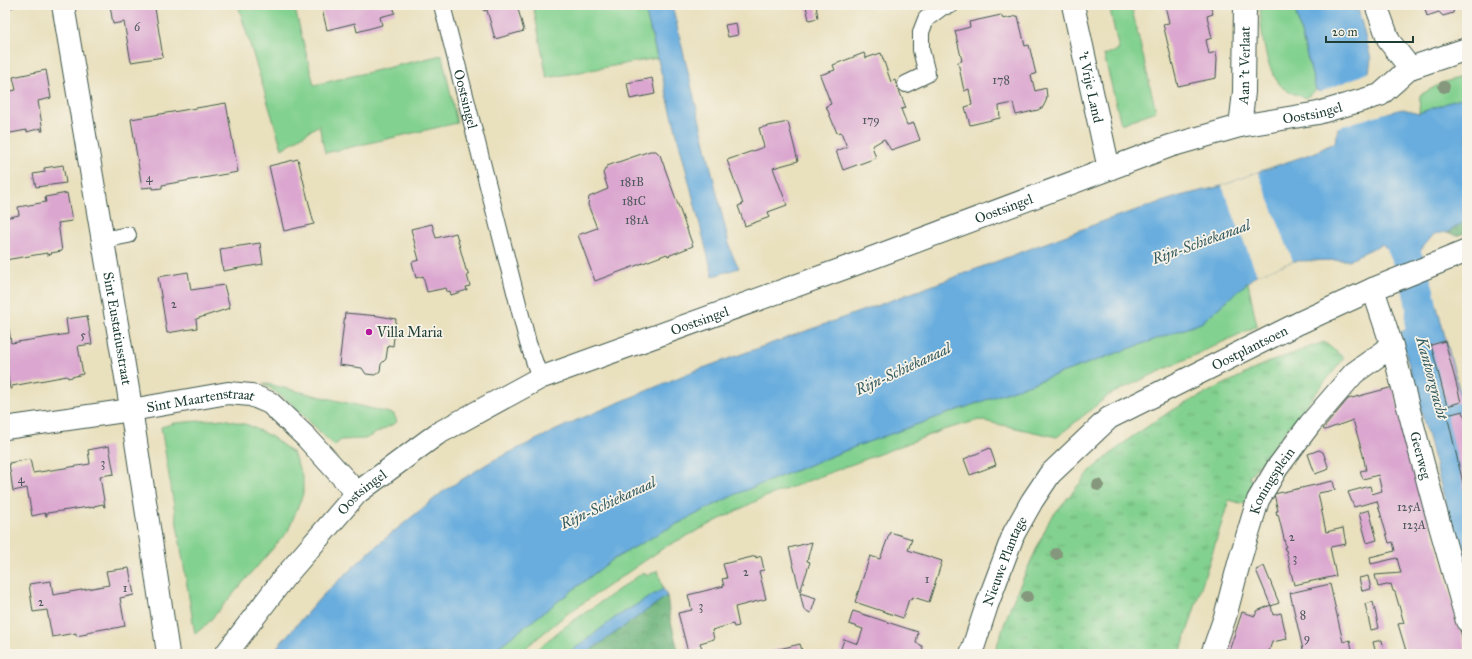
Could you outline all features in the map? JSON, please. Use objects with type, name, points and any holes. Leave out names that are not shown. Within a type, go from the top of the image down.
[{"type":"street","name":"Sint Eustatiusstraat","points":[[63,5],[131,410],[168,654]]},
{"type":"street","name":"'t Vrije Land","points":[[1073,5],[1109,169]]},
{"type":"street","name":"Aan 't Verlaat","points":[[1240,126],[1244,92],[1245,5]]},
{"type":"street","points":[[1376,5],[1389,41],[1410,68]]},
{"type":"street","name":"Oostsingel","points":[[226,654],[283,579],[357,493],[437,434],[540,378],[845,268],[1170,146],[1240,126],[1318,113],[1380,95],[1410,68],[1467,49]]},
{"type":"street","name":"Oostplantsoen","points":[[1050,474],[1109,418],[1268,338],[1373,289],[1467,251]]},
{"type":"street","name":"Geerweg","points":[[1373,289],[1392,346],[1467,622]]},
{"type":"street","name":"Koningsplein","points":[[1212,654],[1225,617],[1258,500],[1277,468],[1310,424],[1354,373],[1392,346]]},
{"type":"street","name":"Sint Maartenstraat","points":[[5,428],[131,410],[228,393],[251,395],[270,403],[306,436],[357,493]]},
{"type":"street","name":"Nieuwe Plantage","points":[[971,654],[987,605],[1014,533],[1032,501],[1050,474]]},
{"type":"lane","name":"Oostsingel","points":[[442,5],[528,344],[540,378]]},
{"type":"lane","points":[[906,84],[927,74],[921,50],[921,32],[926,19],[942,7],[951,5]]},
{"type":"lane","points":[[103,240],[128,235]]},
{"type":"green space","points":[[238,5],[294,5],[314,85],[442,55],[457,123],[325,153],[319,125],[282,149]]},
{"type":"green space","points":[[533,5],[644,5],[657,58],[547,78]]},
{"type":"green space","points":[[1109,5],[1131,5],[1156,111],[1121,124],[1104,55],[1119,50]]},
{"type":"green space","points":[[1260,5],[1294,5],[1316,90],[1306,98],[1291,93],[1283,88],[1272,71],[1265,49],[1261,26]]},
{"type":"green space","points":[[1467,75],[1467,96],[1419,113],[1420,95],[1442,83]]},
{"type":"green space","points":[[1467,220],[1467,232],[1456,236],[1448,232]]},
{"type":"green space","points":[[1248,282],[1257,326],[1109,395],[1057,437],[979,420],[943,430],[760,499],[665,547],[567,614],[518,654],[489,654],[612,560],[665,530],[736,494],[857,446],[1201,323]]},
{"type":"green space","points":[[1324,342],[1344,358],[1249,477],[1255,483],[1244,504],[1229,500],[1180,654],[994,654],[1011,605],[1050,519],[1091,470],[1129,439],[1172,410],[1267,363]]},
{"type":"green space","points":[[263,383],[394,414],[397,422],[365,439],[341,440],[334,446],[292,404]]},
{"type":"green space","points":[[223,419],[248,425],[272,437],[293,453],[303,478],[303,494],[288,531],[207,624],[195,634],[161,427],[175,423]]},
{"type":"green space","points":[[658,570],[663,589],[616,617],[568,654],[531,654],[563,628],[644,572],[647,576]]},
{"type":"green space","points":[[667,596],[670,618],[679,654],[585,654]]},
{"type":"water","points":[[644,5],[672,5],[731,252],[739,268],[713,276]]},
{"type":"water","name":"Rijn-Schiekanaal","points":[[1294,5],[1357,5],[1371,59],[1369,72],[1360,85],[1379,114],[1403,109],[1419,113],[1467,96],[1467,220],[1448,232],[1434,234],[1420,251],[1397,258],[1382,244],[1348,260],[1293,261],[1256,275],[1201,323],[857,446],[736,494],[665,530],[612,560],[489,654],[271,654],[321,597],[376,546],[445,490],[490,462],[575,421],[689,373],[920,290],[1112,218],[1180,196],[1222,186],[1316,152],[1335,142],[1338,128],[1327,95],[1316,90]]},
{"type":"water","points":[[1433,292],[1467,419],[1467,583],[1400,332],[1414,327],[1409,300]]},
{"type":"water","points":[[663,589],[667,596],[585,654],[568,654],[616,617]]},
{"type":"pier","points":[[1372,71],[1362,85],[1380,111],[1402,108],[1336,128],[1326,96],[1318,93]]},
{"type":"pier","points":[[1258,172],[1293,261],[1257,275],[1222,186]]},
{"type":"building","points":[[5,5],[17,5],[17,6],[6,9]]},
{"type":"building","points":[[110,5],[160,5],[160,7],[155,8],[163,57],[131,62],[124,22],[113,24]]},
{"type":"building","points":[[321,5],[393,5],[395,13],[380,17],[382,25],[357,32],[355,23],[327,30]]},
{"type":"building","points":[[482,5],[517,5],[524,31],[495,39],[487,10],[484,11]]},
{"type":"building","points":[[816,5],[818,18],[809,20],[806,6]]},
{"type":"building","points":[[1165,5],[1210,5],[1213,14],[1207,16],[1212,38],[1206,40],[1209,54],[1216,52],[1216,78],[1178,86],[1163,24],[1169,23]]},
{"type":"building","points":[[1424,5],[1463,6],[1454,8],[1453,13],[1443,16],[1439,12],[1427,16]]},
{"type":"building","points":[[1001,15],[1003,19],[1018,16],[1025,46],[1029,45],[1036,74],[1031,75],[1035,91],[1046,88],[1046,101],[1043,107],[1038,110],[1016,115],[1013,103],[999,106],[1000,118],[970,125],[965,107],[972,105],[969,89],[964,91],[958,62],[962,61],[955,31],[970,27],[969,22]]},
{"type":"building","points":[[736,23],[738,35],[728,37],[725,25]]},
{"type":"building","points":[[864,53],[866,58],[881,53],[891,82],[895,80],[906,108],[901,109],[907,125],[914,123],[920,140],[891,150],[884,139],[872,146],[876,158],[843,170],[836,151],[847,147],[841,132],[837,133],[826,106],[831,104],[820,75],[835,70],[833,65]]},
{"type":"building","points":[[46,70],[51,98],[38,101],[43,131],[41,131],[41,128],[27,132],[27,130],[5,134],[5,92],[16,90],[13,77]]},
{"type":"building","points":[[652,78],[655,94],[630,99],[627,83]]},
{"type":"building","points":[[226,103],[238,172],[162,185],[162,188],[142,188],[131,119]]},
{"type":"building","points":[[788,122],[798,161],[773,168],[787,205],[768,212],[770,217],[745,226],[738,206],[743,204],[727,160],[764,147],[759,128]]},
{"type":"building","points":[[650,151],[656,151],[660,155],[693,246],[668,256],[667,254],[595,281],[578,235],[597,228],[588,205],[589,197],[608,189],[603,173],[607,166]]},
{"type":"building","points":[[298,159],[314,224],[284,231],[269,166]]},
{"type":"building","points":[[63,165],[66,183],[36,187],[33,174],[45,172],[44,168]]},
{"type":"building","points":[[67,193],[72,221],[58,223],[62,251],[47,255],[47,253],[5,260],[5,218],[19,215],[18,207],[46,202],[45,197]]},
{"type":"building","points":[[432,224],[436,238],[456,233],[466,270],[469,275],[467,275],[470,286],[466,287],[467,290],[451,295],[450,291],[447,292],[446,288],[427,292],[423,276],[416,278],[412,262],[419,260],[411,229]]},
{"type":"building","points":[[260,243],[263,264],[223,271],[220,249]]},
{"type":"building","points":[[188,272],[191,290],[224,285],[230,308],[196,319],[197,328],[167,333],[158,277]]},
{"type":"building","name":"Villa Maria","points":[[345,313],[396,319],[393,346],[388,345],[386,359],[381,364],[380,371],[375,375],[366,374],[362,368],[339,365]]},
{"type":"building","points":[[87,316],[92,344],[78,346],[83,374],[68,378],[67,376],[12,386],[12,389],[10,389],[5,358],[5,330],[9,329],[11,343],[68,334],[66,319]]},
{"type":"building","points":[[1445,341],[1461,402],[1447,406],[1431,345]]},
{"type":"building","points":[[1393,387],[1467,654],[1417,654],[1417,652],[1407,654],[1398,624],[1404,623],[1395,592],[1393,591],[1391,584],[1378,587],[1375,575],[1401,573],[1397,558],[1371,564],[1370,557],[1395,551],[1393,542],[1389,543],[1377,501],[1354,507],[1348,492],[1370,486],[1372,494],[1382,491],[1378,475],[1363,479],[1360,471],[1366,470],[1353,420],[1325,430],[1323,429],[1348,399]]},
{"type":"building","points":[[1463,411],[1467,425],[1466,496],[1447,415]]},
{"type":"building","points":[[109,446],[114,474],[100,476],[105,507],[103,504],[89,508],[47,513],[47,516],[45,513],[32,516],[27,488],[13,491],[9,463],[30,459],[33,473],[90,464],[88,450]]},
{"type":"building","points":[[990,448],[996,465],[970,475],[964,459]]},
{"type":"building","points":[[1319,450],[1323,452],[1329,469],[1315,474],[1308,454]]},
{"type":"building","points":[[1333,481],[1335,490],[1318,493],[1326,532],[1343,528],[1346,544],[1330,547],[1336,576],[1294,585],[1284,547],[1286,547],[1278,514],[1277,515],[1276,511],[1278,511],[1274,494]]},
{"type":"building","points":[[1369,510],[1377,540],[1367,543],[1359,513]]},
{"type":"building","points":[[890,532],[912,539],[908,550],[942,561],[929,602],[913,597],[911,600],[909,599],[903,618],[855,602],[870,556],[880,559]]},
{"type":"building","points":[[812,542],[807,561],[810,562],[800,592],[789,548]]},
{"type":"building","points":[[756,556],[756,558],[761,556],[764,570],[759,571],[766,599],[735,607],[739,626],[734,627],[733,624],[712,630],[714,639],[700,643],[702,648],[688,652],[678,613],[692,610],[688,595],[724,586],[722,579],[727,578],[723,564]]},
{"type":"building","points":[[1264,566],[1279,603],[1271,606],[1256,570]]},
{"type":"building","points":[[129,568],[134,595],[120,598],[125,626],[87,632],[87,634],[76,636],[76,633],[52,637],[47,610],[33,612],[29,584],[51,581],[53,595],[109,585],[106,571]]},
{"type":"building","points":[[1368,576],[1371,589],[1362,591],[1359,578]]},
{"type":"building","points":[[1330,584],[1343,642],[1350,640],[1353,654],[1304,654],[1290,593]]},
{"type":"building","points":[[800,593],[816,598],[811,613],[804,610]]},
{"type":"building","points":[[1373,602],[1379,628],[1371,630],[1365,604]]},
{"type":"building","points":[[1271,605],[1273,615],[1281,613],[1287,639],[1272,642],[1268,654],[1228,654],[1242,612],[1255,616],[1257,611]]},
{"type":"building","points":[[853,611],[918,632],[916,643],[921,645],[923,648],[921,654],[847,654],[840,652],[844,639],[858,644],[863,629],[849,624]]},
{"type":"building","points":[[1382,640],[1385,654],[1376,654],[1373,642]]},
{"type":"building","points":[[800,644],[803,654],[777,654],[771,651]]},
{"type":"waterway","name":"Kantoorgracht","points":[[1390,216],[1412,271],[1419,293],[1421,308],[1420,330],[1422,338]]},
{"type":"place","name":"Villa Maria","points":[[369,332]]}]
